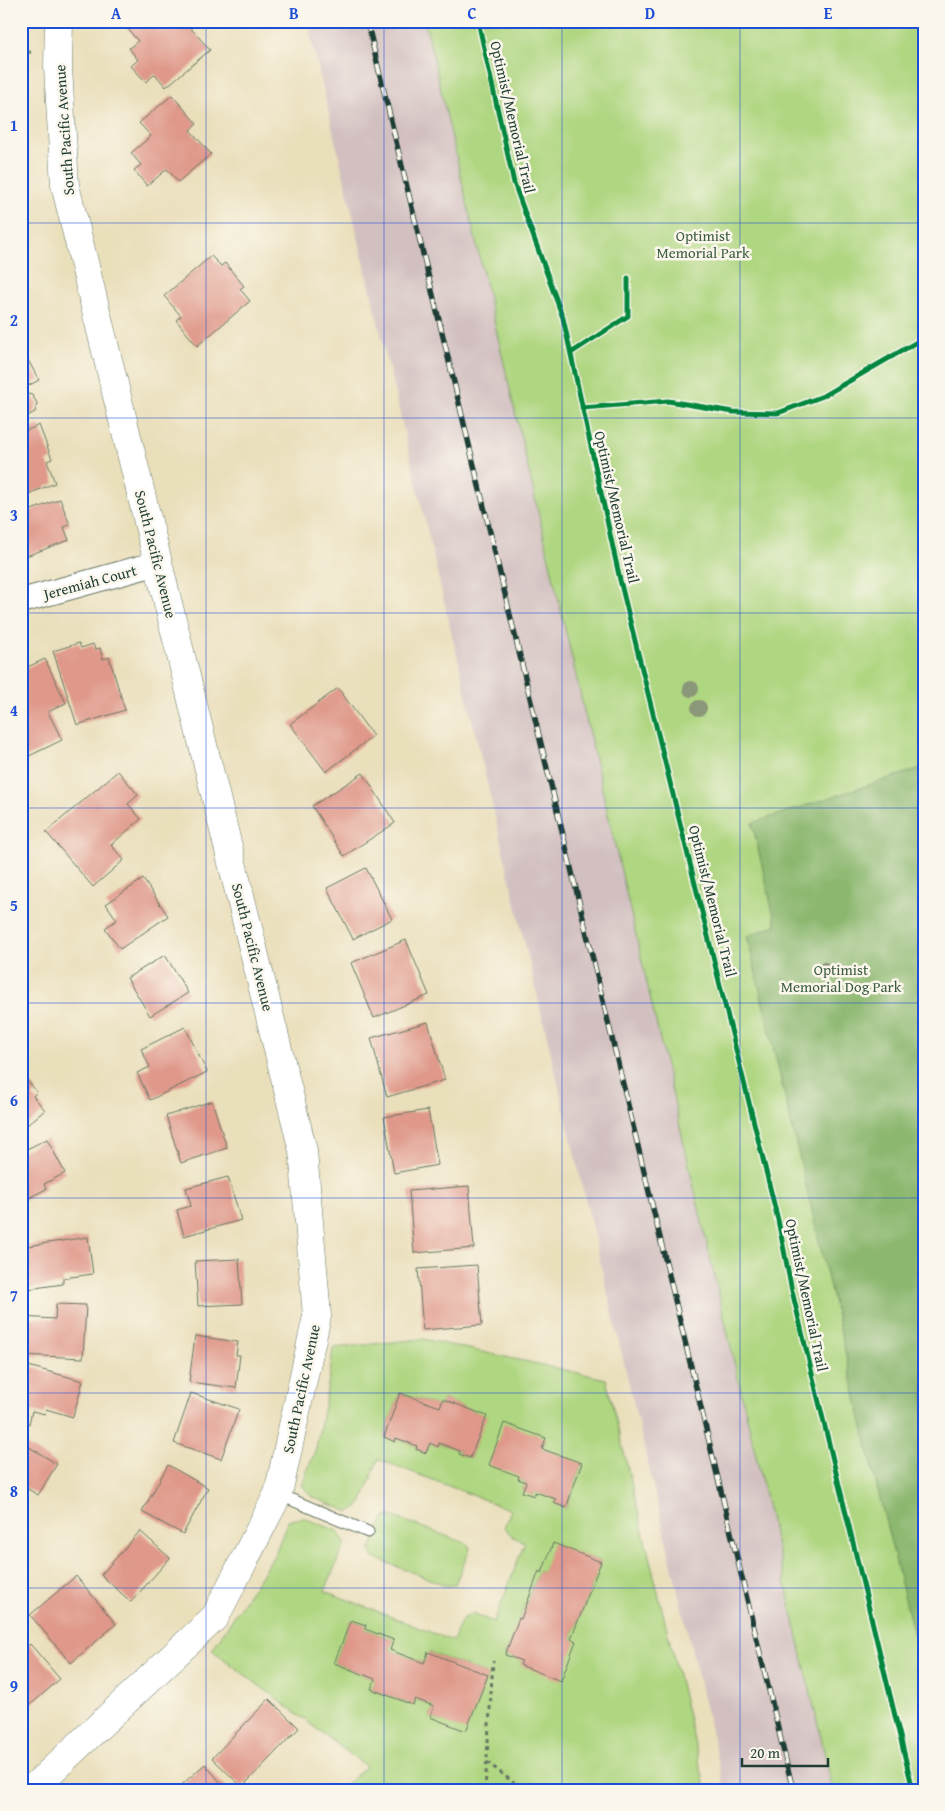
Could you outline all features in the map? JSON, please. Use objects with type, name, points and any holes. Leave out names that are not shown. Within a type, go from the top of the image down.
[{"type":"street","name":"South Pacific Avenue","points":[[31,1790],[215,1617],[278,1494],[317,1316],[303,1151],[65,185],[58,68],[59,21]]},
{"type":"street","name":"Jeremiah Court","points":[[21,600],[158,563]]},
{"type":"lane","points":[[278,1494],[368,1532]]},
{"type":"path","points":[[21,53],[32,52]]},
{"type":"path","points":[[485,1790],[493,1661]]},
{"type":"path","points":[[487,1762],[523,1790]]},
{"type":"shaded area","points":[[307,21],[425,21],[833,1790],[725,1790]]},
{"type":"green space","name":"Optimist Memorial Park","points":[[425,21],[924,21],[924,1790],[833,1790]]},
{"type":"green space","name":"Optimist Memorial Dog Park","points":[[924,767],[924,1675],[879,1495],[747,936],[776,925],[752,823]]},
{"type":"green space","points":[[423,1339],[606,1379],[706,1790],[340,1790],[366,1766],[212,1650],[275,1554],[288,1520],[304,1518],[338,1531],[345,1543],[325,1591],[453,1641],[462,1619],[472,1614],[494,1622],[525,1542],[513,1537],[504,1527],[511,1510],[378,1459],[362,1503],[350,1512],[312,1497],[302,1485],[316,1448],[333,1348]],"holes":[[[400,1393],[440,1407],[443,1399],[486,1416],[470,1458],[459,1454],[460,1451],[439,1443],[438,1446],[430,1443],[426,1453],[416,1449],[417,1446],[396,1438],[395,1441],[384,1437]],[[546,1438],[542,1449],[582,1464],[566,1508],[554,1503],[556,1499],[535,1492],[534,1496],[522,1491],[526,1482],[518,1479]],[[556,1545],[601,1562],[571,1639],[520,1665],[522,1661],[505,1655],[539,1571],[542,1573]],[[351,1620],[366,1625],[365,1629],[394,1640],[390,1650],[424,1663],[429,1652],[488,1675],[466,1730],[430,1717],[434,1706],[415,1699],[413,1705],[371,1689],[375,1679],[334,1663]]]},
{"type":"green space","points":[[391,1516],[468,1544],[470,1549],[455,1584],[448,1586],[374,1558],[370,1550],[384,1518]]},
{"type":"building","points":[[135,21],[193,21],[188,25],[210,50],[166,87],[155,74],[146,82],[131,66],[138,60],[129,48],[138,41],[127,28]]},
{"type":"building","points":[[172,95],[197,124],[190,130],[211,154],[178,182],[167,169],[147,186],[134,170],[141,165],[131,153],[151,136],[139,123]]},
{"type":"building","points":[[211,256],[221,266],[225,263],[244,286],[240,289],[250,301],[197,346],[176,320],[181,316],[164,296]]},
{"type":"building","points":[[23,351],[39,380],[22,389],[24,393],[32,395],[37,403],[35,412],[21,419],[21,352]]},
{"type":"building","points":[[39,425],[52,459],[47,461],[55,483],[21,497],[21,433]]},
{"type":"building","points":[[60,499],[70,525],[64,527],[69,540],[21,558],[21,514]]},
{"type":"building","points":[[79,643],[81,648],[93,644],[95,649],[100,648],[103,659],[109,657],[125,710],[77,725],[53,651]]},
{"type":"building","points":[[45,659],[66,703],[48,712],[62,740],[21,760],[21,670]]},
{"type":"building","points":[[338,688],[373,736],[326,772],[290,724]]},
{"type":"building","points":[[118,771],[138,795],[128,804],[141,819],[111,845],[124,860],[93,887],[46,832]]},
{"type":"building","points":[[363,773],[395,823],[344,856],[312,806]]},
{"type":"building","points":[[366,868],[392,919],[353,939],[327,888]]},
{"type":"building","points":[[143,879],[168,916],[120,949],[105,928],[117,920],[106,904]]},
{"type":"building","points":[[406,940],[429,995],[374,1018],[351,963]]},
{"type":"building","points":[[165,955],[188,993],[150,1016],[127,978]]},
{"type":"building","points":[[428,1022],[445,1080],[387,1097],[371,1038]]},
{"type":"building","points":[[185,1027],[207,1072],[150,1100],[137,1073],[150,1067],[141,1049]]},
{"type":"building","points":[[23,1075],[37,1092],[33,1096],[45,1110],[21,1130],[21,1077]]},
{"type":"building","points":[[212,1101],[227,1148],[181,1163],[166,1116]]},
{"type":"building","points":[[428,1110],[438,1165],[394,1173],[384,1117]]},
{"type":"building","points":[[47,1139],[65,1173],[44,1184],[46,1189],[23,1201],[21,1198],[21,1152]]},
{"type":"building","points":[[228,1177],[241,1220],[184,1236],[177,1210],[191,1206],[186,1188]]},
{"type":"building","points":[[469,1186],[474,1248],[414,1253],[409,1191]]},
{"type":"building","points":[[88,1237],[93,1274],[63,1278],[63,1284],[21,1290],[21,1260],[23,1260],[21,1247]]},
{"type":"building","points":[[239,1259],[242,1304],[198,1306],[195,1261]]},
{"type":"building","points":[[477,1265],[482,1325],[423,1330],[418,1269]]},
{"type":"building","points":[[56,1304],[86,1305],[83,1358],[21,1355],[21,1317],[55,1319]]},
{"type":"building","points":[[195,1336],[238,1342],[236,1355],[240,1355],[236,1388],[189,1382]]},
{"type":"building","points":[[21,1364],[83,1381],[73,1417],[46,1409],[45,1414],[32,1411],[29,1424],[21,1422]]},
{"type":"building","points":[[191,1393],[239,1409],[221,1459],[174,1443]]},
{"type":"building","points":[[400,1393],[440,1407],[443,1399],[487,1416],[470,1458],[459,1454],[460,1451],[439,1443],[438,1447],[430,1443],[426,1453],[416,1449],[417,1446],[396,1438],[395,1442],[384,1437]]},
{"type":"building","points":[[504,1423],[546,1438],[542,1449],[582,1463],[566,1508],[554,1503],[556,1499],[535,1492],[534,1496],[522,1492],[526,1482],[518,1479],[519,1476],[489,1465]]},
{"type":"building","points":[[21,1442],[57,1464],[38,1495],[21,1485]]},
{"type":"building","points":[[168,1465],[208,1488],[183,1534],[142,1512]]},
{"type":"building","points":[[140,1531],[170,1558],[131,1602],[101,1575]]},
{"type":"building","points":[[553,1543],[601,1562],[571,1639],[576,1641],[561,1681],[520,1665],[522,1661],[505,1655],[539,1571],[542,1573]]},
{"type":"building","points":[[76,1576],[116,1624],[71,1663],[30,1615]]},
{"type":"building","points":[[351,1620],[366,1625],[365,1629],[394,1640],[390,1650],[424,1663],[428,1652],[488,1675],[466,1731],[430,1717],[434,1706],[415,1699],[413,1705],[371,1689],[375,1679],[334,1663]]},
{"type":"building","points":[[30,1644],[60,1679],[21,1713],[21,1652]]},
{"type":"building","points":[[269,1699],[299,1728],[242,1787],[212,1758]]},
{"type":"building","points":[[205,1764],[227,1790],[176,1790]]},
{"type":"railway","points":[[367,21],[793,1790]]},
{"type":"cycle path","name":"Optimist/Memorial Trail","points":[[478,21],[514,183],[563,318],[620,580],[778,1220],[792,1291],[913,1790]]},
{"type":"cycle path","points":[[571,353],[628,316],[628,278]]},
{"type":"cycle path","points":[[582,408],[668,401],[733,412],[778,413],[823,396],[924,338]]}]
